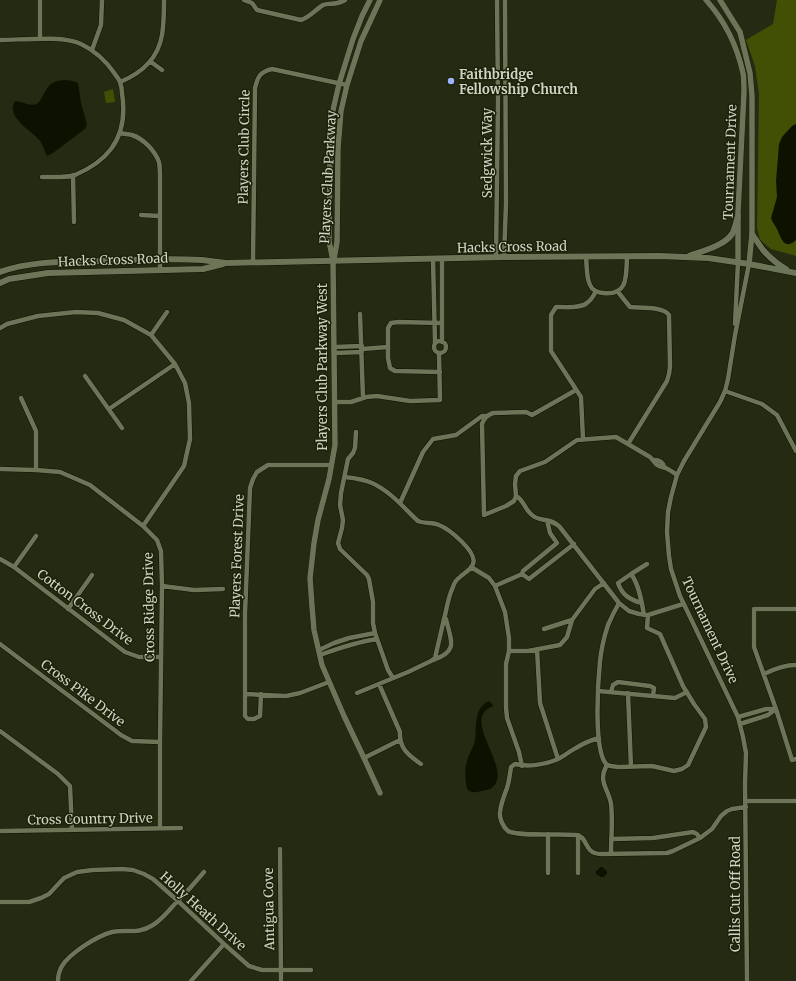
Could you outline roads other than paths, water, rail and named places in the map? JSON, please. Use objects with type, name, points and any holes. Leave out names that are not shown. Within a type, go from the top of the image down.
[{"type":"main road","points":[[686,257],[719,244],[727,239],[732,233],[738,216]]},
{"type":"main road","points":[[752,234],[763,250],[788,271]]},
{"type":"main road","name":"Hacks Cross Road","points":[[0,272],[14,268],[47,263],[160,260],[202,260],[226,263],[253,263],[442,258],[660,256],[708,258],[788,271],[796,274]]},
{"type":"main road","name":"Hacks Cross Road","points":[[0,283],[9,279],[48,273],[203,269],[226,263]]},
{"type":"street","points":[[40,0],[40,39]]},
{"type":"street","points":[[92,50],[101,25],[102,0]]},
{"type":"street","points":[[120,82],[144,68],[151,62],[156,53],[162,36],[164,0]]},
{"type":"street","points":[[244,0],[252,3],[257,10],[302,20],[325,4],[335,4],[344,0]]},
{"type":"street","name":"Players Club Parkway","points":[[333,261],[329,242],[330,148],[333,110],[339,84],[353,39],[370,0]]},
{"type":"street","name":"Players Club Parkway","points":[[333,261],[337,242],[338,148],[341,111],[347,85],[361,41],[380,0]]},
{"type":"street","name":"Sedgwick Way","points":[[496,258],[498,107],[497,0]]},
{"type":"street","name":"Sedgwick Way","points":[[504,258],[506,203],[505,0]]},
{"type":"street","name":"Tournament Drive","points":[[706,0],[719,16],[735,46],[744,75],[735,335]]},
{"type":"street","name":"Tournament Drive","points":[[720,0],[740,32],[750,73],[752,96],[752,234],[749,264],[725,391],[714,414],[684,461],[678,475],[668,512],[668,543],[671,569],[675,584],[683,604],[738,717],[746,754]]},
{"type":"street","points":[[0,40],[60,39],[81,44],[92,50],[107,63],[120,82],[124,113],[120,133],[112,148],[92,166],[73,175],[42,177]]},
{"type":"street","points":[[151,62],[162,70]]},
{"type":"street","name":"Players Club Circle","points":[[253,263],[254,88],[257,78],[265,71],[272,69],[347,85]]},
{"type":"street","points":[[120,133],[133,135],[142,140],[156,155],[159,164],[160,270]]},
{"type":"street","points":[[73,175],[74,222]]},
{"type":"street","points":[[141,215],[160,216]]},
{"type":"street","points":[[586,257],[589,284],[596,292],[606,294],[618,292],[625,283],[626,256]]},
{"type":"street","points":[[439,354],[444,352],[446,348],[445,343],[442,342],[442,258]]},
{"type":"street","points":[[433,259],[435,343],[433,349],[439,354]]},
{"type":"street","name":"Players Club Parkway West","points":[[333,261],[335,445],[329,479],[318,520],[310,578],[314,630],[322,665],[380,793]]},
{"type":"street","points":[[434,279],[442,279]]},
{"type":"street","points":[[583,439],[581,397],[551,351],[551,315],[556,307],[583,306],[588,303],[596,292]]},
{"type":"street","points":[[618,292],[630,307],[661,309],[666,311],[669,315],[670,367],[667,380],[628,444]]},
{"type":"street","points":[[434,305],[442,305]]},
{"type":"street","points":[[0,328],[7,324],[38,316],[76,312],[98,313],[124,320],[151,335],[175,364],[185,383],[190,403],[190,439],[184,466],[143,526]]},
{"type":"street","points":[[151,335],[168,312]]},
{"type":"street","points":[[360,314],[363,398]]},
{"type":"street","points":[[440,372],[395,372],[391,370],[388,347],[388,328],[391,323],[398,322],[442,323]]},
{"type":"street","points":[[435,343],[438,341],[442,342]]},
{"type":"street","points":[[352,346],[352,353]]},
{"type":"street","points":[[334,347],[352,346],[362,349]]},
{"type":"street","points":[[334,353],[352,353],[362,349],[388,347]]},
{"type":"street","points":[[335,402],[347,403],[363,398],[377,396],[410,400],[440,400],[439,354]]},
{"type":"street","points":[[109,409],[175,364]]},
{"type":"street","points":[[85,376],[122,428]]},
{"type":"street","points":[[576,390],[532,415],[526,412],[493,412],[484,419],[482,424],[484,515],[514,501],[516,496],[516,476],[520,471],[545,462],[577,440],[616,437],[654,460],[655,464],[678,475]]},
{"type":"street","points":[[725,391],[762,404],[777,415],[796,451]]},
{"type":"street","points":[[21,398],[36,431],[36,470]]},
{"type":"street","points":[[400,503],[423,452],[433,439],[456,435],[482,416],[486,417]]},
{"type":"street","points":[[356,432],[355,448],[348,459],[341,493],[340,505],[343,520],[338,543],[340,549],[367,575],[369,579],[373,602],[373,623],[375,633],[386,665],[393,678]]},
{"type":"street","name":"Players Forest Drive","points":[[261,694],[260,716],[254,719],[248,719],[246,716],[245,614],[250,488],[257,472],[268,465],[331,465]]},
{"type":"street","name":"Cross Ridge Drive","points":[[0,469],[60,472],[90,485],[143,526],[157,540],[161,551],[162,586],[160,828]]},
{"type":"street","points":[[345,477],[356,478],[372,483],[384,490],[400,503],[418,521],[441,525],[467,546],[473,556],[474,562],[471,567],[459,578],[449,597],[435,658],[431,661]]},
{"type":"street","points":[[516,496],[520,498],[533,516],[551,521],[559,526],[619,603],[629,611],[646,615],[683,604]]},
{"type":"street","points":[[496,586],[522,574],[523,571],[557,543],[550,533],[547,520]]},
{"type":"street","points":[[14,567],[36,536]]},
{"type":"street","points":[[522,574],[529,579],[574,544]]},
{"type":"street","name":"Cotton Cross Drive","points":[[0,559],[14,567],[125,652],[139,657],[161,657]]},
{"type":"street","points":[[642,603],[632,600],[626,596],[618,583],[647,564]]},
{"type":"street","points":[[471,567],[489,578],[496,586],[505,612],[509,638],[509,651],[506,664],[507,718],[519,752],[522,766]]},
{"type":"street","points":[[619,603],[608,626],[600,660],[598,726],[604,761],[607,765],[611,766],[652,766],[667,770],[682,770],[688,765],[705,730],[705,719],[687,692],[674,668],[660,634],[647,628],[646,615],[634,578],[631,574]]},
{"type":"street","points":[[68,609],[92,575]]},
{"type":"street","points":[[509,651],[528,651],[560,646],[567,637],[572,620],[596,589],[604,583]]},
{"type":"street","points":[[162,586],[194,590],[223,589]]},
{"type":"street","points":[[796,609],[754,608],[754,647],[792,760],[796,759]]},
{"type":"street","points":[[357,692],[443,657],[452,646],[445,617]]},
{"type":"street","points":[[544,629],[572,620]]},
{"type":"street","points":[[319,653],[343,640],[375,633]]},
{"type":"street","points":[[355,637],[357,643]]},
{"type":"street","points":[[319,653],[377,639]]},
{"type":"street","points":[[343,640],[345,646]]},
{"type":"street","name":"Cross Pike Drive","points":[[0,644],[121,735],[132,741],[160,742]]},
{"type":"street","points":[[537,649],[540,702],[558,759]]},
{"type":"street","points":[[764,674],[778,668],[796,665]]},
{"type":"street","points":[[246,694],[286,696],[300,693],[329,682]]},
{"type":"street","points":[[611,692],[613,685],[618,682],[650,686],[654,688],[653,696]]},
{"type":"street","points":[[379,684],[400,732],[400,740],[404,749],[420,764]]},
{"type":"street","points":[[598,690],[675,698],[687,692]]},
{"type":"street","points":[[628,693],[631,767]]},
{"type":"street","points":[[738,717],[766,709],[776,709]]},
{"type":"street","points":[[740,724],[768,715],[776,709]]},
{"type":"street","points":[[0,731],[58,774],[70,786],[72,830]]},
{"type":"street","points":[[578,873],[578,836],[563,834],[517,834],[508,831],[500,819],[499,813],[503,797],[508,787],[511,767],[515,764],[522,766],[550,762],[589,741],[599,738]]},
{"type":"street","points":[[364,758],[400,740]]},
{"type":"street","name":"Callis Cut Off Road","points":[[746,754],[747,981]]},
{"type":"street","points":[[607,765],[604,771],[604,782],[611,802],[611,854]]},
{"type":"street","points":[[746,801],[796,800]]},
{"type":"street","name":"Callis Cut Off Road","points":[[578,836],[584,840],[590,850],[594,853],[667,853],[700,838],[712,829],[721,816],[727,811],[746,807]]},
{"type":"street","name":"Cross Country Drive","points":[[0,831],[181,828]]},
{"type":"street","points":[[611,839],[653,838],[692,832],[697,834],[700,838]]},
{"type":"street","points":[[548,834],[548,873]]},
{"type":"street","name":"Antigua Cove","points":[[280,849],[281,981]]},
{"type":"street","name":"Holly Heath Drive","points":[[0,902],[29,902],[41,898],[49,894],[64,878],[77,872],[87,870],[133,870],[148,876],[178,901],[249,966],[262,970],[311,970]]},
{"type":"street","points":[[58,981],[60,970],[68,958],[94,939],[112,932],[137,931],[148,928],[158,921],[178,901],[204,872]]},
{"type":"street","points":[[191,981],[224,944]]},
{"type":"place","name":"Faithbridge Fellowship Church","points":[[451,81]]}]
